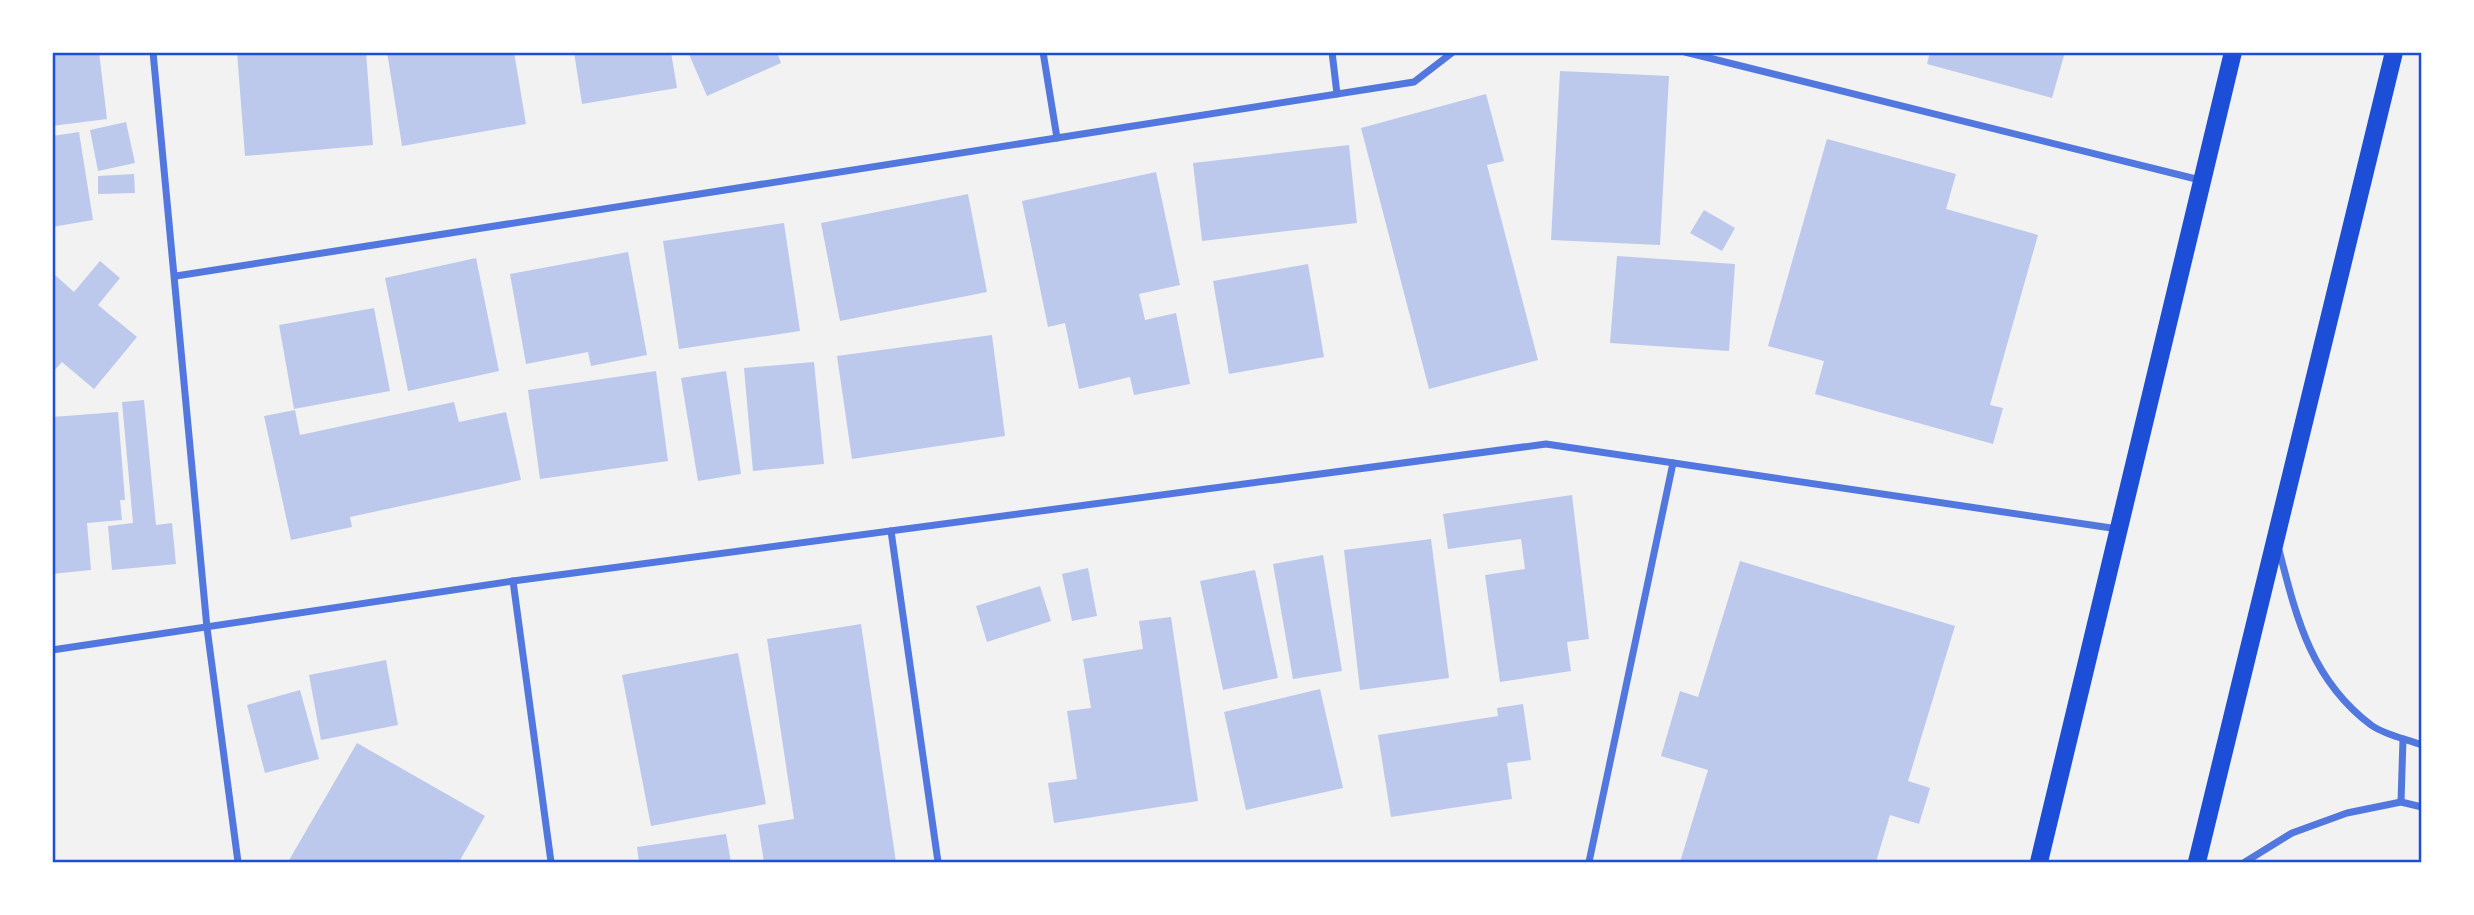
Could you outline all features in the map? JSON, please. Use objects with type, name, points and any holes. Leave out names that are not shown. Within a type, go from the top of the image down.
[{"type":"main road","points":[[2039,863],[2233,52]]},
{"type":"main road","points":[[2197,863],[2394,52]]},
{"type":"street","points":[[153,52],[207,628],[238,863]]},
{"type":"street","points":[[1043,52],[1057,138]]},
{"type":"street","points":[[1332,52],[1336,94]]},
{"type":"street","points":[[176,276],[1414,82],[1453,52]]},
{"type":"street","points":[[1685,52],[2203,180]]},
{"type":"street","points":[[52,650],[513,581],[1546,444],[2119,529]]},
{"type":"street","points":[[1589,863],[1673,463]]},
{"type":"street","points":[[891,531],[939,863]]},
{"type":"street","points":[[2276,535],[2306,647],[2339,694],[2373,726],[2421,745]]},
{"type":"street","points":[[513,581],[551,863]]},
{"type":"street","points":[[2403,739],[2421,739]]},
{"type":"street","points":[[2401,802],[2403,739]]},
{"type":"street","points":[[2245,863],[2292,833],[2347,813],[2401,802],[2421,807]]},
{"type":"building","points":[[52,52],[99,52],[107,119],[52,126]]},
{"type":"building","points":[[237,52],[366,52],[373,145],[245,156]]},
{"type":"building","points":[[387,52],[514,52],[526,124],[402,146]]},
{"type":"building","points":[[574,52],[671,52],[677,88],[582,104]]},
{"type":"building","points":[[688,52],[777,52],[781,63],[707,96]]},
{"type":"building","points":[[1930,52],[2065,52],[2052,98],[1927,64]]},
{"type":"building","points":[[1560,71],[1669,76],[1660,245],[1551,240]]},
{"type":"building","points":[[1486,94],[1504,161],[1487,165],[1538,360],[1429,389],[1361,128]]},
{"type":"building","points":[[126,122],[135,163],[98,171],[90,130]]},
{"type":"building","points":[[79,132],[93,220],[52,227],[52,136]]},
{"type":"building","points":[[1827,139],[1956,174],[1946,209],[2038,235],[1990,405],[2003,408],[1993,444],[1815,394],[1824,361],[1768,346]]},
{"type":"building","points":[[1349,145],[1357,223],[1202,241],[1193,163]]},
{"type":"building","points":[[1156,172],[1180,285],[1139,294],[1145,320],[1176,313],[1190,384],[1134,395],[1130,377],[1079,389],[1065,323],[1048,327],[1022,201]]},
{"type":"building","points":[[134,174],[135,193],[98,194],[98,176]]},
{"type":"building","points":[[968,194],[987,292],[840,321],[821,223]]},
{"type":"building","points":[[1704,210],[1735,228],[1722,251],[1690,233]]},
{"type":"building","points":[[784,223],[800,331],[679,349],[663,241]]},
{"type":"building","points":[[628,252],[647,355],[591,366],[588,352],[526,364],[510,274]]},
{"type":"building","points":[[1617,256],[1735,264],[1729,351],[1610,343]]},
{"type":"building","points":[[476,258],[499,371],[408,391],[385,278]]},
{"type":"building","points":[[100,261],[120,278],[98,305],[137,337],[94,389],[62,362],[52,373],[52,278],[55,275],[74,292]]},
{"type":"building","points":[[1308,264],[1324,357],[1229,374],[1213,281]]},
{"type":"building","points":[[374,308],[390,391],[294,409],[279,325]]},
{"type":"building","points":[[992,335],[1005,436],[852,459],[837,356]]},
{"type":"building","points":[[814,362],[824,464],[753,471],[744,368]]},
{"type":"building","points":[[656,371],[668,461],[540,479],[528,390]]},
{"type":"building","points":[[726,371],[741,474],[698,481],[681,378]]},
{"type":"building","points":[[144,400],[156,525],[172,523],[176,564],[112,570],[108,526],[133,523],[122,402]]},
{"type":"building","points":[[454,402],[459,422],[506,412],[521,480],[350,517],[352,527],[291,540],[264,416],[295,410],[300,435]]},
{"type":"building","points":[[118,412],[125,500],[120,500],[122,520],[87,523],[91,570],[52,574],[52,417]]},
{"type":"building","points":[[1572,495],[1589,639],[1567,642],[1571,671],[1500,682],[1485,575],[1525,569],[1521,539],[1448,549],[1443,514]]},
{"type":"building","points":[[1431,539],[1449,678],[1360,690],[1344,550]]},
{"type":"building","points":[[1323,555],[1342,671],[1293,679],[1273,564]]},
{"type":"building","points":[[1740,561],[1955,626],[1908,781],[1930,788],[1919,824],[1890,815],[1876,862],[1680,862],[1708,770],[1661,756],[1680,691],[1698,697]]},
{"type":"building","points":[[1088,568],[1097,616],[1072,621],[1062,574]]},
{"type":"building","points":[[1255,570],[1278,678],[1223,690],[1200,581]]},
{"type":"building","points":[[1040,586],[1051,621],[987,642],[976,606]]},
{"type":"building","points":[[1171,617],[1198,801],[1054,823],[1048,783],[1077,779],[1067,711],[1091,708],[1083,659],[1143,649],[1139,621]]},
{"type":"building","points":[[861,624],[896,862],[764,862],[758,825],[794,819],[767,639]]},
{"type":"building","points":[[738,653],[766,804],[651,826],[622,675]]},
{"type":"building","points":[[386,660],[398,725],[321,740],[309,675]]},
{"type":"building","points":[[1320,689],[1343,788],[1246,810],[1224,712]]},
{"type":"building","points":[[300,690],[319,759],[265,773],[247,705]]},
{"type":"building","points":[[1523,704],[1531,760],[1507,763],[1512,799],[1391,817],[1378,735],[1498,716],[1497,708]]},
{"type":"building","points":[[357,743],[485,816],[459,862],[288,862]]},
{"type":"building","points":[[726,834],[731,862],[639,862],[637,847]]}]
